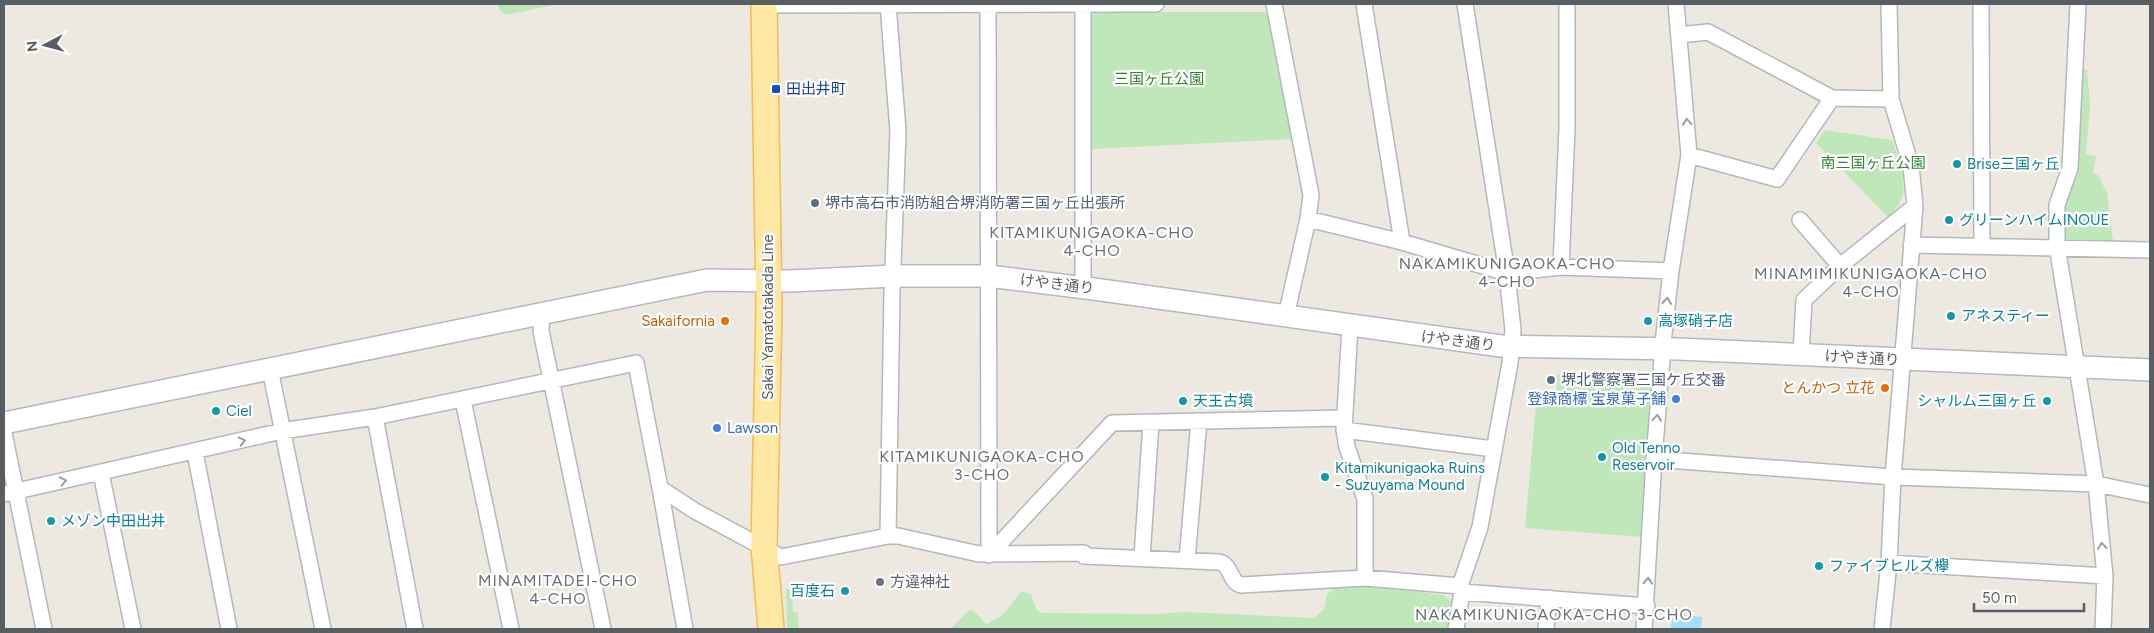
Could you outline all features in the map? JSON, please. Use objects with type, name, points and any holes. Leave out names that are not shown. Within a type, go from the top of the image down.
[{"type":"main road","name":"Sakai Yamatotakada Line","points":[[764,4],[769,281],[764,546],[771,629]]},
{"type":"street","points":[[764,4],[1156,4]]},
{"type":"street","points":[[988,4],[989,555]]},
{"type":"street","points":[[1083,4],[1083,287]]},
{"type":"street","points":[[1274,4],[1311,195],[1308,219],[1286,316]]},
{"type":"street","points":[[1364,4],[1402,242]]},
{"type":"street","points":[[1456,629],[1461,589],[1480,527],[1512,346],[1513,330],[1507,273],[1465,4]]},
{"type":"street","points":[[1561,267],[1567,128],[1567,4]]},
{"type":"street","points":[[1644,629],[1647,606],[1654,459],[1662,349],[1671,271],[1689,156],[1676,4]]},
{"type":"street","points":[[1882,629],[1889,563],[1893,477],[1915,206],[1911,166],[1891,99],[1889,4]]},
{"type":"street","points":[[1981,4],[1982,245]]},
{"type":"street","points":[[2078,4],[2070,168],[2057,205],[2057,246],[2096,484],[2105,576],[2103,629]]},
{"type":"street","points":[[888,5],[898,131],[888,536]]},
{"type":"street","points":[[1679,35],[1708,32],[1832,98],[1891,99]]},
{"type":"street","points":[[1689,156],[1777,179],[1832,98]]},
{"type":"street","points":[[1801,355],[1804,300],[1840,266],[1915,206]]},
{"type":"street","points":[[1308,219],[1402,242],[1507,273],[1561,267],[1671,271]]},
{"type":"street","points":[[1800,220],[1840,266]]},
{"type":"street","points":[[1911,245],[2057,246],[2150,250]]},
{"type":"street","name":"けやき通り","points":[[4,423],[707,280],[769,281],[893,276],[988,276],[1083,287],[1455,341],[1512,346],[1662,349],[2150,370]]},
{"type":"street","points":[[542,314],[541,331],[603,629]]},
{"type":"street","points":[[1350,326],[1344,424],[1346,447],[1365,498],[1364,578]]},
{"type":"street","points":[[10,493],[282,432],[463,400],[636,363],[685,629]]},
{"type":"street","points":[[270,369],[323,629]]},
{"type":"street","points":[[463,400],[511,629]]},
{"type":"street","points":[[375,417],[415,629]]},
{"type":"street","points":[[989,555],[1112,423],[1198,421],[1344,424],[1494,449]]},
{"type":"street","points":[[1187,560],[1198,421]]},
{"type":"street","points":[[1142,558],[1151,422]]},
{"type":"street","points":[[4,433],[10,493],[44,629]]},
{"type":"street","points":[[195,452],[229,629]]},
{"type":"street","points":[[1654,459],[1893,477],[2096,484],[2150,495]]},
{"type":"street","points":[[101,473],[133,629]]},
{"type":"street","points":[[660,488],[695,511],[764,546],[781,557],[888,536],[898,536],[989,555],[1084,553],[1084,556],[1222,562],[1228,568],[1235,582],[1241,585],[1364,578],[1549,598],[1647,606]]},
{"type":"street","points":[[1889,563],[2105,576]]},
{"type":"street","points":[[1546,629],[1549,598]]},
{"type":"green space","points":[[498,4],[558,4],[505,15],[499,9]]},
{"type":"green space","name":"三国ヶ丘公園","points":[[1094,12],[1264,12],[1268,15],[1293,139],[1092,149],[1091,16]]},
{"type":"green space","points":[[2081,69],[2087,69],[2090,106],[2086,154],[2096,156],[2093,174],[2098,175],[2107,193],[2113,241],[2067,241],[2062,236],[2064,199],[2077,173]]},
{"type":"green space","name":"南三国ヶ丘公園","points":[[1825,130],[1892,140],[1902,170],[1903,186],[1899,204],[1888,217],[1816,143]]},
{"type":"green space","points":[[1636,372],[1646,373],[1651,377],[1642,537],[1525,528],[1537,393],[1556,395],[1558,374],[1636,376]]},
{"type":"green space","points":[[1335,587],[1376,587],[1443,595],[1452,601],[1452,629],[950,629],[969,610],[974,611],[986,624],[1006,611],[1021,592],[1031,594],[1036,609],[1042,613],[1159,614],[1184,612],[1314,618],[1324,609],[1327,594]]},
{"type":"green space","points":[[786,589],[792,589],[793,612],[798,612],[799,629],[787,629]]},
{"type":"water","points":[[1672,614],[1702,617],[1701,629],[1671,629]]},
{"type":"place","name":"田出井町","points":[[776,89]]},
{"type":"place","name":"Brise三国ヶ丘","points":[[1957,164]]},
{"type":"place","name":"堺市高石市消防組合堺消防署三国ヶ丘出張所","points":[[815,203]]},
{"type":"place","name":"グリーンハイムINOUE","points":[[1949,220]]},
{"type":"place","name":"アネスティー","points":[[1951,316]]},
{"type":"place","name":"Sakaifornia","points":[[725,321]]},
{"type":"place","name":"高塚硝子店","points":[[1648,321]]},
{"type":"place","name":"堺北警察署三国ケ丘交番","points":[[1551,380]]},
{"type":"place","name":"とんかつ 立花","points":[[1885,388]]},
{"type":"place","name":"登録商標 宝泉菓子舗","points":[[1676,399]]},
{"type":"place","name":"天王古墳","points":[[1183,401]]},
{"type":"place","name":"シャルム三国ヶ丘","points":[[2047,401]]},
{"type":"place","name":"Ciel","points":[[216,411]]},
{"type":"place","name":"Lawson","points":[[717,428]]},
{"type":"place","name":"Old Tenno Reservoir","points":[[1602,457]]},
{"type":"place","name":"Kitamikunigaoka Ruins - Suzuyama Mound","points":[[1325,477]]},
{"type":"place","name":"メゾン中田出井","points":[[51,521]]},
{"type":"place","name":"ファイブヒルズ欅","points":[[1819,566]]},
{"type":"place","name":"方違神社","points":[[880,582]]},
{"type":"place","name":"百度石","points":[[845,591]]},
{"type":"district","name":"KITAMIKUNIGAOKA-CHO 4-CHO","points":[[1092,241]]},
{"type":"district","name":"NAKAMIKUNIGAOKA-CHO 4-CHO","points":[[1507,272]]},
{"type":"district","name":"MINAMIMIKUNIGAOKA-CHO 4-CHO","points":[[1871,282]]},
{"type":"district","name":"KITAMIKUNIGAOKA-CHO 3-CHO","points":[[982,465]]},
{"type":"district","name":"MINAMITADEI-CHO 4-CHO","points":[[558,589]]},
{"type":"district","name":"NAKAMIKUNIGAOKA-CHO 3-CHO","points":[[1554,614]]}]
